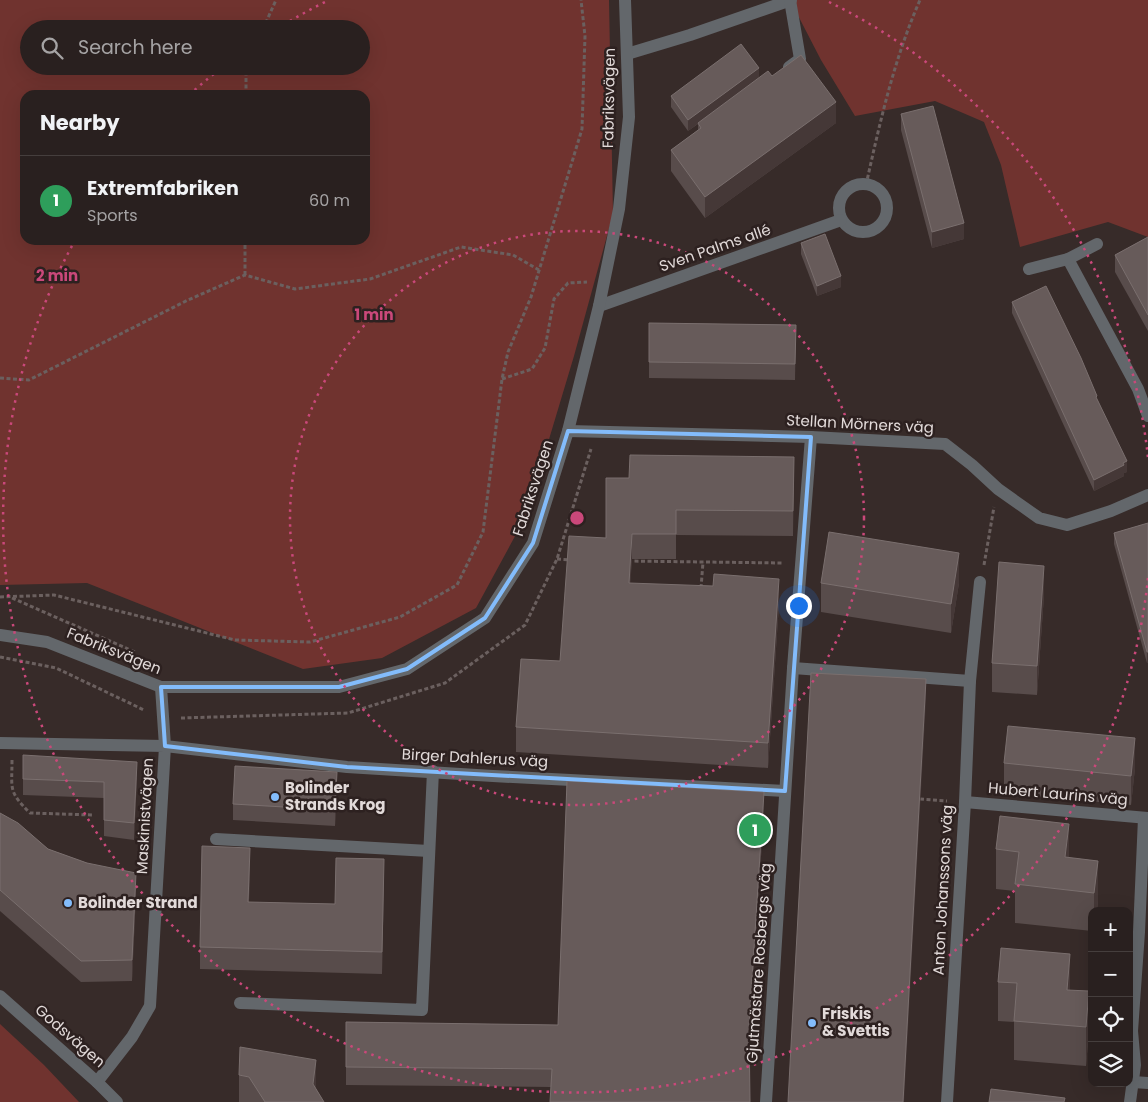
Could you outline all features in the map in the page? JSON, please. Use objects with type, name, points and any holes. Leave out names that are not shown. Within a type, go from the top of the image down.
[{"type":"street","name":"Fabriksvägen","points":[[0,635],[47,642],[161,687],[339,687],[407,669],[486,618],[533,543],[568,431],[599,306],[619,209],[628,117],[624,0]]},
{"type":"street","points":[[627,54],[690,36],[791,0],[800,59],[776,76]]},
{"type":"street","points":[[858,185],[866,185],[877,189],[883,195],[887,210],[885,218],[874,229],[862,232],[854,230],[842,220],[839,205],[845,193],[851,188],[858,185]]},
{"type":"street","name":"Sven Palms allé","points":[[599,306],[842,220]]},
{"type":"street","points":[[1029,269],[1068,259],[1097,244]]},
{"type":"street","points":[[1068,259],[1138,389],[1148,416]]},
{"type":"street","name":"Stellan Mörners väg","points":[[568,431],[811,437],[945,444],[998,489],[1039,518],[1067,525],[1111,511],[1148,495]]},
{"type":"street","name":"Gjutmästare Rosbergs väg","points":[[766,1102],[793,668],[811,437]]},
{"type":"street","name":"Anton Johanssons väg","points":[[947,1102],[965,802],[970,681],[980,582]]},
{"type":"street","points":[[793,668],[970,681]]},
{"type":"street","points":[[161,687],[164,746]]},
{"type":"street","name":"Birger Dahlerus väg","points":[[0,744],[164,746],[348,767],[785,791]]},
{"type":"street","name":"Maskinistvägen","points":[[97,1082],[132,1037],[150,1006],[164,746]]},
{"type":"street","points":[[240,1003],[422,1010],[433,772]]},
{"type":"street","name":"Hubert Laurins väg","points":[[965,802],[1146,818]]},
{"type":"street","points":[[1133,1042],[1132,1031],[1144,933],[1146,818]]},
{"type":"street","points":[[216,839],[429,851]]},
{"type":"street","name":"Godsvägen","points":[[0,996],[117,1102]]},
{"type":"street","points":[[1133,1042],[1135,1065],[1133,1082],[1148,1083]]},
{"type":"street","points":[[1130,1102],[1132,1087]]},
{"type":"path","points":[[267,20],[276,0]]},
{"type":"path","points":[[0,597],[54,595],[235,640],[310,642],[400,617],[457,585],[483,532],[502,379],[508,352],[540,270],[582,128],[585,36],[581,0]]},
{"type":"path","points":[[866,185],[881,115],[906,32],[920,0]]},
{"type":"path","points":[[246,75],[246,90]]},
{"type":"path","points":[[245,245],[245,275]]},
{"type":"path","points":[[0,378],[28,380],[188,300],[245,275],[295,289],[370,279],[461,247],[513,255],[540,270]]},
{"type":"path","points":[[502,379],[532,369],[545,348],[554,299],[568,283],[603,282]]},
{"type":"path","points":[[985,559],[998,489]]},
{"type":"path","points":[[557,559],[576,560]]},
{"type":"path","points":[[622,561],[801,563]]},
{"type":"path","points":[[701,591],[702,562]]},
{"type":"path","points":[[9,597],[135,652],[131,675]]},
{"type":"path","points":[[0,657],[56,668],[163,719]]},
{"type":"path","points":[[12,771],[12,792],[18,802],[30,813],[92,815]]},
{"type":"path","points":[[920,799],[965,802]]},
{"type":"highlighted area","points":[[568,431],[811,437],[785,791],[347,767],[165,746],[161,687],[339,687],[407,669],[485,618],[533,543]]},
{"type":"shaded area","points":[[0,0],[609,0],[613,214],[574,356],[526,516],[476,608],[382,658],[303,669],[87,583],[0,585]]},
{"type":"shaded area","points":[[790,0],[1148,0],[1148,237],[1108,222],[1020,247],[1001,165],[984,122],[935,101],[855,116],[821,60]]},
{"type":"shaded area","points":[[0,1024],[44,1065],[79,1102],[0,1102]]},
{"type":"building","points":[[741,44],[759,68],[688,120],[671,96]]},
{"type":"building","points":[[801,55],[836,102],[705,197],[671,150],[701,128],[698,123],[768,71],[772,76]]},
{"type":"building","points":[[933,106],[964,223],[932,232],[901,114]]},
{"type":"building","points":[[825,234],[841,276],[817,286],[801,243]]},
{"type":"building","points":[[1148,237],[1148,315],[1115,255]]},
{"type":"building","points":[[1046,286],[1081,358],[1096,397],[1127,461],[1123,463],[1124,465],[1094,480],[1012,302]]},
{"type":"building","points":[[649,323],[796,325],[795,364],[649,362]]},
{"type":"building","points":[[630,455],[794,457],[793,511],[676,510],[676,534],[632,534],[629,583],[713,586],[714,574],[779,579],[768,743],[516,727],[521,659],[560,661],[569,536],[606,538],[606,478],[629,478]]},
{"type":"building","points":[[1148,523],[1148,652],[1147,652],[1114,533]]},
{"type":"building","points":[[829,532],[959,553],[951,604],[821,583]]},
{"type":"building","points":[[999,562],[1044,566],[1037,666],[992,663]]},
{"type":"building","points":[[811,673],[926,679],[903,1102],[788,1102]]},
{"type":"building","points":[[1008,726],[1135,738],[1131,776],[1004,763]]},
{"type":"building","points":[[23,755],[137,762],[134,823],[104,820],[104,782],[23,779]]},
{"type":"building","points":[[235,766],[337,772],[335,810],[233,804]]},
{"type":"building","points":[[567,781],[764,792],[749,1027],[750,1102],[550,1102],[552,1069],[346,1067],[346,1022],[558,1025]]},
{"type":"building","name":"Bolinder Strand","points":[[0,813],[18,823],[48,849],[87,863],[136,873],[132,960],[81,961],[0,890]]},
{"type":"building","points":[[1000,816],[1069,824],[1065,857],[1098,861],[1094,893],[1015,884],[1019,852],[996,849]]},
{"type":"building","points":[[202,846],[250,848],[248,902],[335,904],[336,858],[384,859],[382,952],[200,947]]},
{"type":"building","points":[[1001,948],[1070,954],[1067,990],[1088,991],[1086,1027],[1014,1021],[1017,983],[998,982]]},
{"type":"building","points":[[240,1047],[316,1060],[313,1084],[324,1102],[265,1102],[249,1077],[239,1075]]},
{"type":"building","points":[[991,1089],[1065,1098],[1064,1102],[989,1102]]},
{"type":"place","name":"Bolinder Strands Krog","points":[[275,797]]},
{"type":"place","name":"Extremfabriken","points":[[755,830]]},
{"type":"place","name":"Bolinder Strand","points":[[68,903]]},
{"type":"place","name":"Friskis & Svettis","points":[[812,1023]]}]
